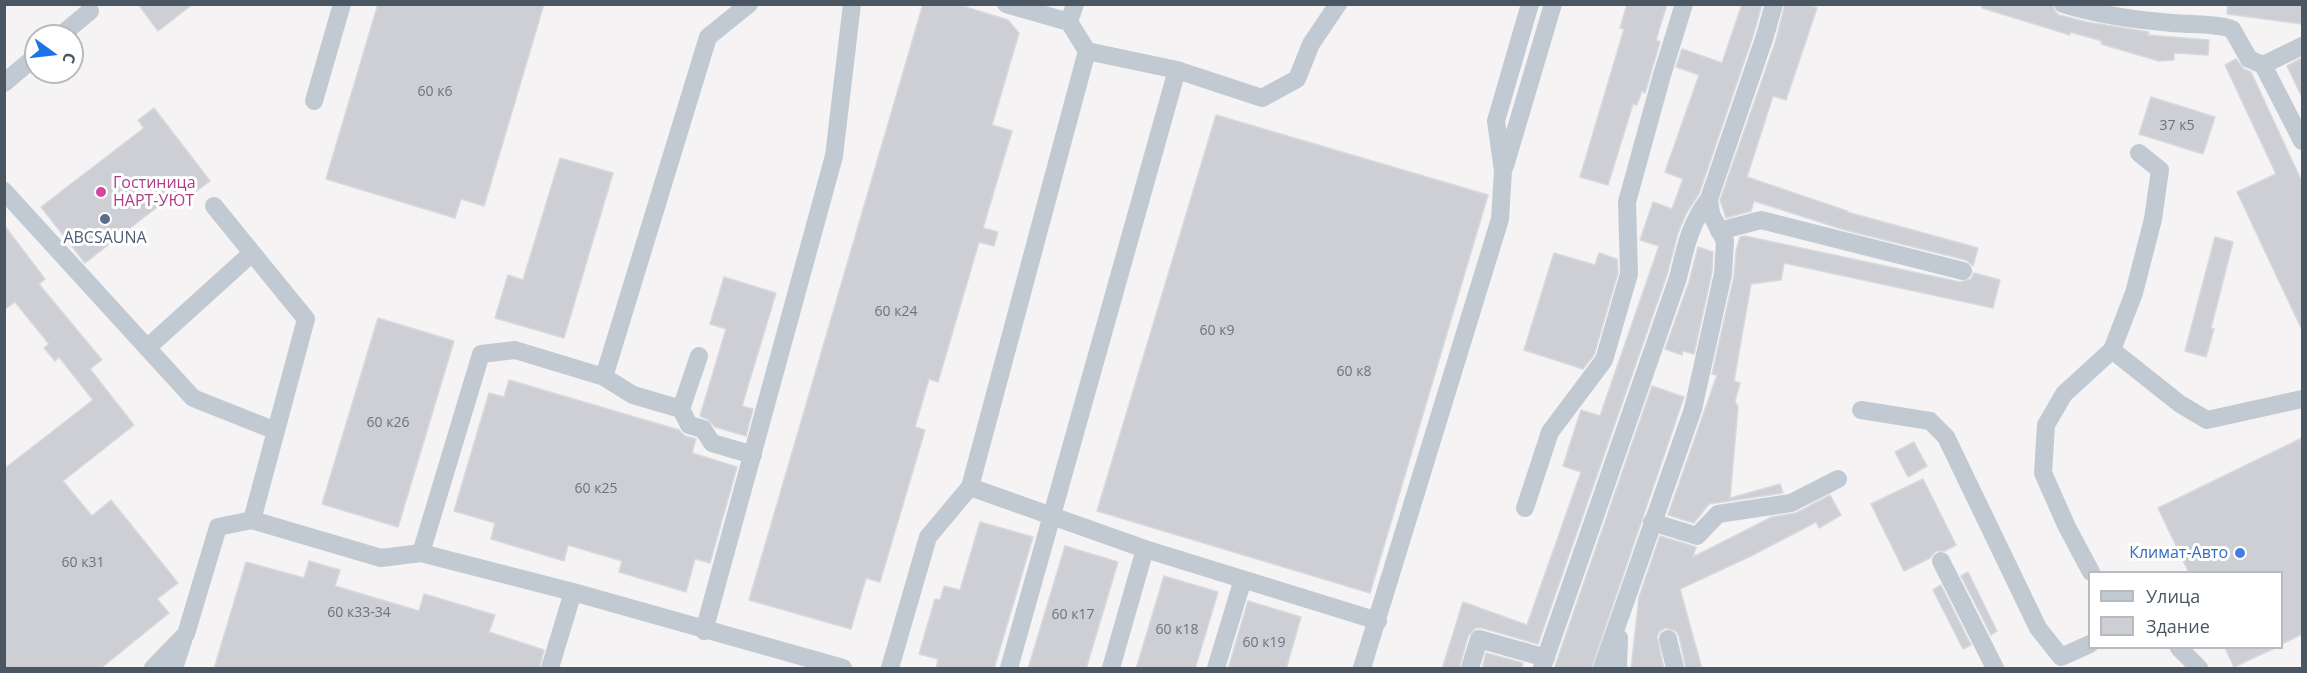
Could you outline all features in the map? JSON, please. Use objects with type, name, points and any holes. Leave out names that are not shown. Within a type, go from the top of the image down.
[{"type":"lane","points":[[314,101],[342,4]]},
{"type":"lane","points":[[604,377],[708,37],[749,4]]},
{"type":"lane","points":[[704,631],[834,156],[852,4]]},
{"type":"lane","points":[[890,669],[928,537],[970,487],[1088,51],[1072,13],[1006,4]]},
{"type":"lane","points":[[1088,51],[1177,70],[1263,98],[1297,79],[1311,44],[1338,4]]},
{"type":"lane","points":[[1362,669],[1500,219],[1503,171],[1496,121],[1530,4]]},
{"type":"lane","points":[[1503,171],[1553,4]]},
{"type":"lane","points":[[1525,508],[1550,432],[1604,360],[1629,274],[1627,202],[1684,4]]},
{"type":"lane","points":[[1470,669],[1479,639],[1544,663],[1678,278],[1685,246],[1697,214],[1709,198],[1774,4]]},
{"type":"lane","points":[[2063,4],[2114,16],[2232,29],[2249,59],[2263,65],[2302,141]]},
{"type":"lane","points":[[74,24],[90,10]]},
{"type":"lane","points":[[2263,65],[2302,46]]},
{"type":"lane","points":[[4,83],[24,66]]},
{"type":"lane","points":[[1009,669],[1177,70]]},
{"type":"lane","points":[[2090,571],[2043,473],[2046,425],[2064,394],[2112,350],[2136,283],[2153,219],[2160,170],[2139,153]]},
{"type":"lane","points":[[4,191],[193,398],[276,431]]},
{"type":"lane","points":[[1602,669],[1693,409],[1723,274],[1725,241],[1711,214],[1709,198]]},
{"type":"lane","points":[[214,206],[306,319],[252,520]]},
{"type":"lane","points":[[1719,231],[1761,220],[1963,271]]},
{"type":"lane","points":[[147,348],[252,253]]},
{"type":"lane","points":[[421,553],[481,354],[515,350],[604,377],[633,395],[681,409],[689,424],[703,429],[712,443],[753,455]]},
{"type":"lane","points":[[2112,350],[2180,404],[2207,420],[2302,399]]},
{"type":"lane","points":[[681,409],[699,356]]},
{"type":"lane","points":[[1861,410],[1930,421],[1946,437],[2055,663],[2088,645]]},
{"type":"lane","points":[[1652,522],[1697,536],[1718,514],[1791,503],[1838,479]]},
{"type":"lane","points":[[970,487],[1145,549],[1378,621]]},
{"type":"lane","points":[[174,669],[218,527],[252,520],[381,558],[421,553],[573,592],[843,669]]},
{"type":"lane","points":[[1111,669],[1145,549]]},
{"type":"lane","points":[[1941,561],[1995,669]]},
{"type":"lane","points":[[1216,669],[1243,579]]},
{"type":"lane","points":[[550,669],[573,592]]},
{"type":"lane","points":[[1618,669],[1620,615]]},
{"type":"lane","points":[[153,669],[186,634]]},
{"type":"lane","points":[[1668,639],[1675,669]]},
{"type":"lane","points":[[2180,649],[2199,669]]},
{"type":"building","points":[[138,4],[193,4],[158,31]]},
{"type":"building","points":[[378,4],[544,4],[484,206],[461,199],[455,218],[326,179]]},
{"type":"building","points":[[923,4],[956,4],[1008,20],[1019,33],[992,125],[1012,131],[983,228],[998,232],[994,246],[979,242],[938,382],[929,379],[915,427],[925,430],[880,582],[866,578],[851,629],[749,600]]},
{"type":"building","points":[[1627,4],[1667,4],[1656,40],[1660,42],[1645,93],[1642,91],[1637,105],[1633,104],[1608,185],[1580,177],[1624,29],[1620,28]]},
{"type":"building","points":[[1742,4],[1762,4],[1754,33],[1699,194],[1687,212],[1678,233],[1667,275],[1538,644],[1476,628],[1468,636],[1459,669],[1442,669],[1463,602],[1527,625],[1581,472],[1563,466],[1581,410],[1600,416],[1659,246],[1640,240],[1653,202],[1672,209],[1683,179],[1665,172],[1699,75],[1676,67],[1682,49],[1722,63]]},
{"type":"building","points":[[1785,4],[1806,4],[1817,8],[1786,100],[1773,96],[1747,177],[1847,212],[1978,248],[1973,266],[1966,260],[1845,230],[1754,201],[1751,211],[1726,218],[1720,200],[1776,40]]},
{"type":"building","points":[[1982,4],[2052,4],[2059,15],[2087,22],[2149,32],[2148,35],[2209,40],[2208,55],[2174,53],[2174,60],[2159,61],[2101,44],[2102,41],[2070,32],[2070,35],[1982,8]]},
{"type":"building","points":[[2228,4],[2302,4],[2302,24],[2227,14]]},
{"type":"building","points":[[2302,58],[2302,97],[2287,66]]},
{"type":"building","points":[[2236,59],[2244,69],[2251,72],[2302,182],[2302,330],[2237,192],[2276,174],[2225,65]]},
{"type":"building","points":[[2151,97],[2215,117],[2203,154],[2139,134]]},
{"type":"building","points":[[154,108],[210,181],[194,193],[187,184],[85,263],[41,207],[144,128],[138,120]]},
{"type":"building","points":[[1216,115],[1488,195],[1370,593],[1097,511]]},
{"type":"building","points":[[560,158],[613,173],[564,338],[495,318],[508,275],[523,280]]},
{"type":"building","points":[[4,225],[45,279],[39,284],[102,360],[90,369],[134,425],[63,481],[92,516],[111,500],[178,583],[157,599],[169,613],[100,669],[4,669],[4,469],[93,400],[59,357],[55,361],[44,348],[49,344],[15,302],[4,310]]},
{"type":"building","points":[[1745,236],[1960,282],[1971,279],[1974,273],[2000,280],[1993,308],[1784,263],[1781,280],[1751,284],[1734,381],[1740,383],[1735,401],[1738,407],[1730,498],[1780,484],[1783,493],[1709,504],[1694,523],[1668,515],[1717,375],[1712,374],[1734,276],[1736,251],[1740,237]]},
{"type":"building","points":[[2215,237],[2233,242],[2206,357],[2185,351]]},
{"type":"building","points":[[1698,247],[1713,252],[1712,272],[1694,354],[1683,351],[1682,355],[1665,349],[1689,282]]},
{"type":"building","points":[[1554,253],[1595,265],[1599,253],[1617,259],[1618,273],[1594,355],[1583,369],[1524,350]]},
{"type":"building","points":[[724,277],[776,293],[742,406],[753,409],[746,436],[715,427],[700,416],[726,329],[710,324]]},
{"type":"building","points":[[378,318],[454,341],[398,527],[322,504]]},
{"type":"building","points":[[509,380],[679,430],[685,436],[696,439],[692,453],[737,467],[710,563],[695,559],[686,592],[619,572],[622,561],[568,545],[564,561],[491,539],[495,523],[454,511],[489,393],[504,397]]},
{"type":"building","points":[[1652,386],[1684,397],[1591,669],[1554,669]]},
{"type":"building","points":[[2302,438],[2302,634],[2283,644],[2283,571],[2188,571],[2158,508]]},
{"type":"building","points":[[1914,442],[1927,466],[1908,477],[1895,452]]},
{"type":"building","points":[[1923,479],[1956,545],[1945,551],[1936,551],[1930,558],[1904,571],[1871,504]]},
{"type":"building","points":[[1830,495],[1841,515],[1819,528],[1816,522],[1680,589],[1702,669],[1686,669],[1679,636],[1676,631],[1666,628],[1657,636],[1664,669],[1631,669],[1639,597],[1660,536],[1696,547],[1693,557],[1772,517],[1796,513]]},
{"type":"building","points":[[980,522],[1033,537],[994,669],[936,669],[938,659],[919,654],[935,599],[940,600],[944,586],[960,590]]},
{"type":"building","points":[[1065,546],[1118,562],[1086,669],[1028,669]]},
{"type":"building","points":[[309,561],[340,570],[335,586],[419,611],[424,594],[495,615],[489,632],[544,650],[539,669],[214,669],[246,562],[304,578]]},
{"type":"building","points":[[1968,572],[1997,631],[1991,635],[1961,576]]},
{"type":"building","points":[[1164,576],[1218,592],[1195,669],[1136,669]]},
{"type":"building","points":[[1941,585],[1971,645],[1963,649],[1933,590]]},
{"type":"building","points":[[1248,601],[1301,617],[1286,669],[1228,669]]},
{"type":"building","points":[[2225,649],[2273,649],[2234,667]]},
{"type":"building","points":[[1486,653],[1523,663],[1522,669],[1482,669]]},
{"type":"place","name":"Гостиница НАРТ-УЮТ","points":[[101,192]]},
{"type":"place","name":"ABCSAUNA","points":[[105,219]]},
{"type":"place","name":"Климат-Авто","points":[[2240,553]]}]
